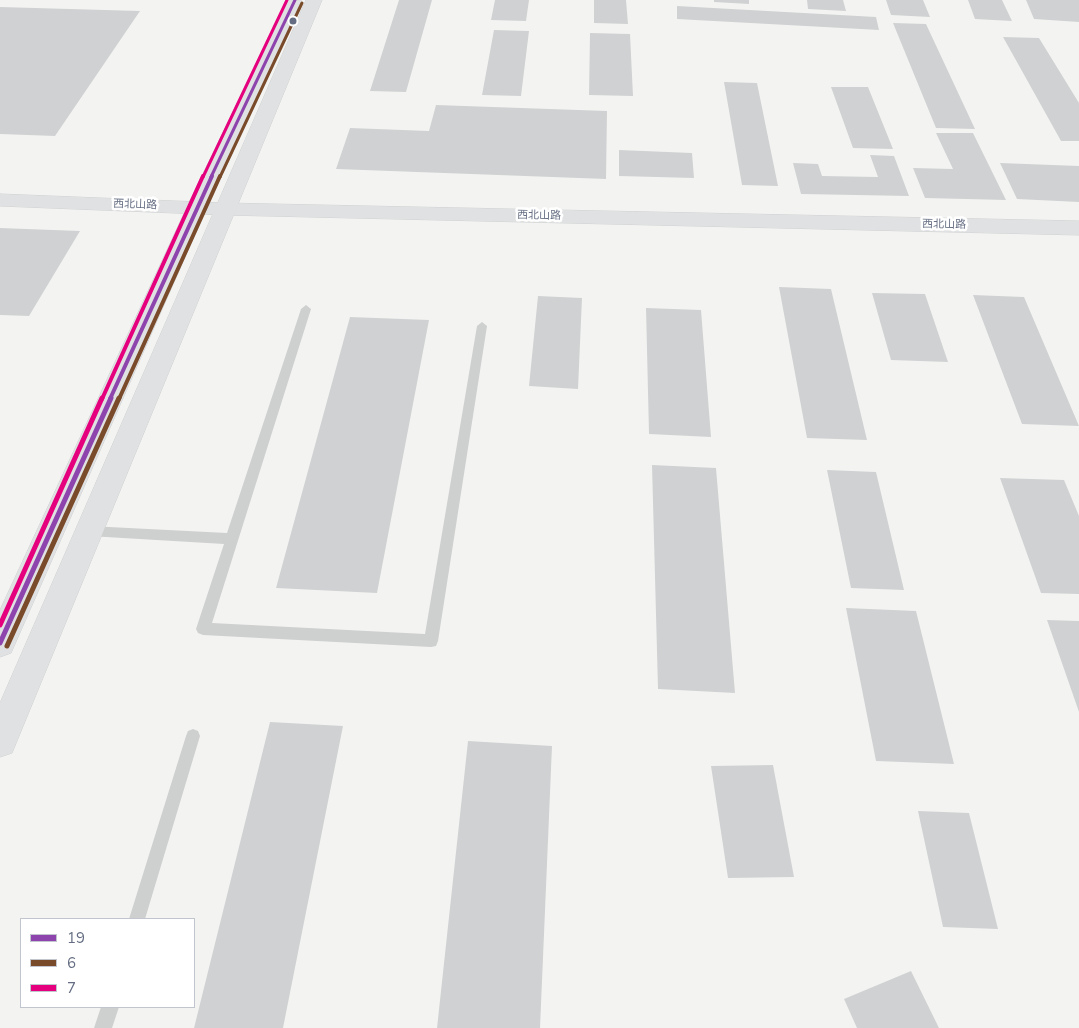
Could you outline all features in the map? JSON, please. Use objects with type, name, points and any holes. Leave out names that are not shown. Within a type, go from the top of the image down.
[{"type":"main road","points":[[0,643],[197,207],[295,0]]},
{"type":"main road","points":[[0,741],[314,0]]},
{"type":"main road","name":"西北山路","points":[[0,200],[225,209],[1079,228]]},
{"type":"lane","points":[[306,309],[203,629],[431,641],[482,326]]},
{"type":"lane","points":[[89,531],[231,540]]},
{"type":"lane","points":[[137,918],[193,736]]},
{"type":"lane","points":[[103,1028],[110,1008]]},
{"type":"building","points":[[399,0],[432,0],[406,92],[370,91]]},
{"type":"building","points":[[495,0],[529,0],[526,21],[491,20]]},
{"type":"building","points":[[594,0],[626,0],[628,24],[594,23]]},
{"type":"building","points":[[714,0],[749,0],[749,4],[714,2]]},
{"type":"building","points":[[807,0],[843,0],[846,11],[808,9]]},
{"type":"building","points":[[886,0],[923,0],[930,17],[891,15]]},
{"type":"building","points":[[968,0],[1002,0],[1012,21],[975,19]]},
{"type":"building","points":[[1026,0],[1079,0],[1079,22],[1034,19]]},
{"type":"building","points":[[677,6],[876,17],[879,30],[677,19]]},
{"type":"building","points":[[0,7],[140,11],[55,136],[0,134]]},
{"type":"building","points":[[893,23],[926,24],[975,129],[936,128]]},
{"type":"building","points":[[494,30],[529,31],[521,96],[482,95]]},
{"type":"building","points":[[590,33],[630,34],[633,96],[589,95]]},
{"type":"building","points":[[1003,37],[1039,38],[1079,103],[1079,141],[1061,141]]},
{"type":"building","points":[[724,82],[757,83],[778,186],[742,185]]},
{"type":"building","points":[[831,87],[868,87],[893,149],[853,148]]},
{"type":"building","points":[[436,105],[607,111],[606,179],[336,169],[350,128],[429,131]]},
{"type":"building","points":[[936,133],[973,133],[1006,200],[925,198],[913,168],[953,169]]},
{"type":"building","points":[[619,150],[692,153],[694,178],[619,176]]},
{"type":"building","points":[[870,155],[894,156],[909,196],[801,194],[793,163],[818,164],[822,176],[878,177]]},
{"type":"building","points":[[1000,163],[1079,166],[1079,202],[1017,199]]},
{"type":"building","points":[[0,228],[80,231],[29,316],[0,315]]},
{"type":"building","points":[[779,287],[831,289],[867,440],[807,438]]},
{"type":"building","points":[[872,293],[925,294],[948,362],[891,360]]},
{"type":"building","points":[[973,295],[1024,297],[1079,426],[1022,424]]},
{"type":"building","points":[[538,296],[582,298],[578,389],[529,386]]},
{"type":"building","points":[[646,308],[701,310],[711,437],[649,434]]},
{"type":"building","points":[[350,317],[429,320],[377,593],[276,588]]},
{"type":"building","points":[[652,465],[716,468],[735,693],[658,689]]},
{"type":"building","points":[[827,470],[876,472],[904,590],[851,588]]},
{"type":"building","points":[[1000,478],[1064,480],[1079,516],[1079,594],[1041,593]]},
{"type":"building","points":[[846,608],[916,611],[954,764],[876,761]]},
{"type":"building","points":[[1047,620],[1079,621],[1079,712]]},
{"type":"building","points":[[270,722],[343,726],[283,1028],[194,1028]]},
{"type":"building","points":[[468,741],[552,746],[540,1028],[437,1028]]},
{"type":"building","points":[[773,765],[794,877],[728,878],[711,766]]},
{"type":"building","points":[[918,811],[969,813],[998,929],[943,927]]},
{"type":"building","points":[[911,971],[939,1028],[857,1028],[844,999]]},
{"type":"transit line","name":"7","points":[[0,625],[190,204],[287,0]]},
{"type":"transit line","name":"19","points":[[0,643],[197,207],[295,0]]},
{"type":"transit line","name":"6","points":[[7,646],[204,210],[302,3]]}]
